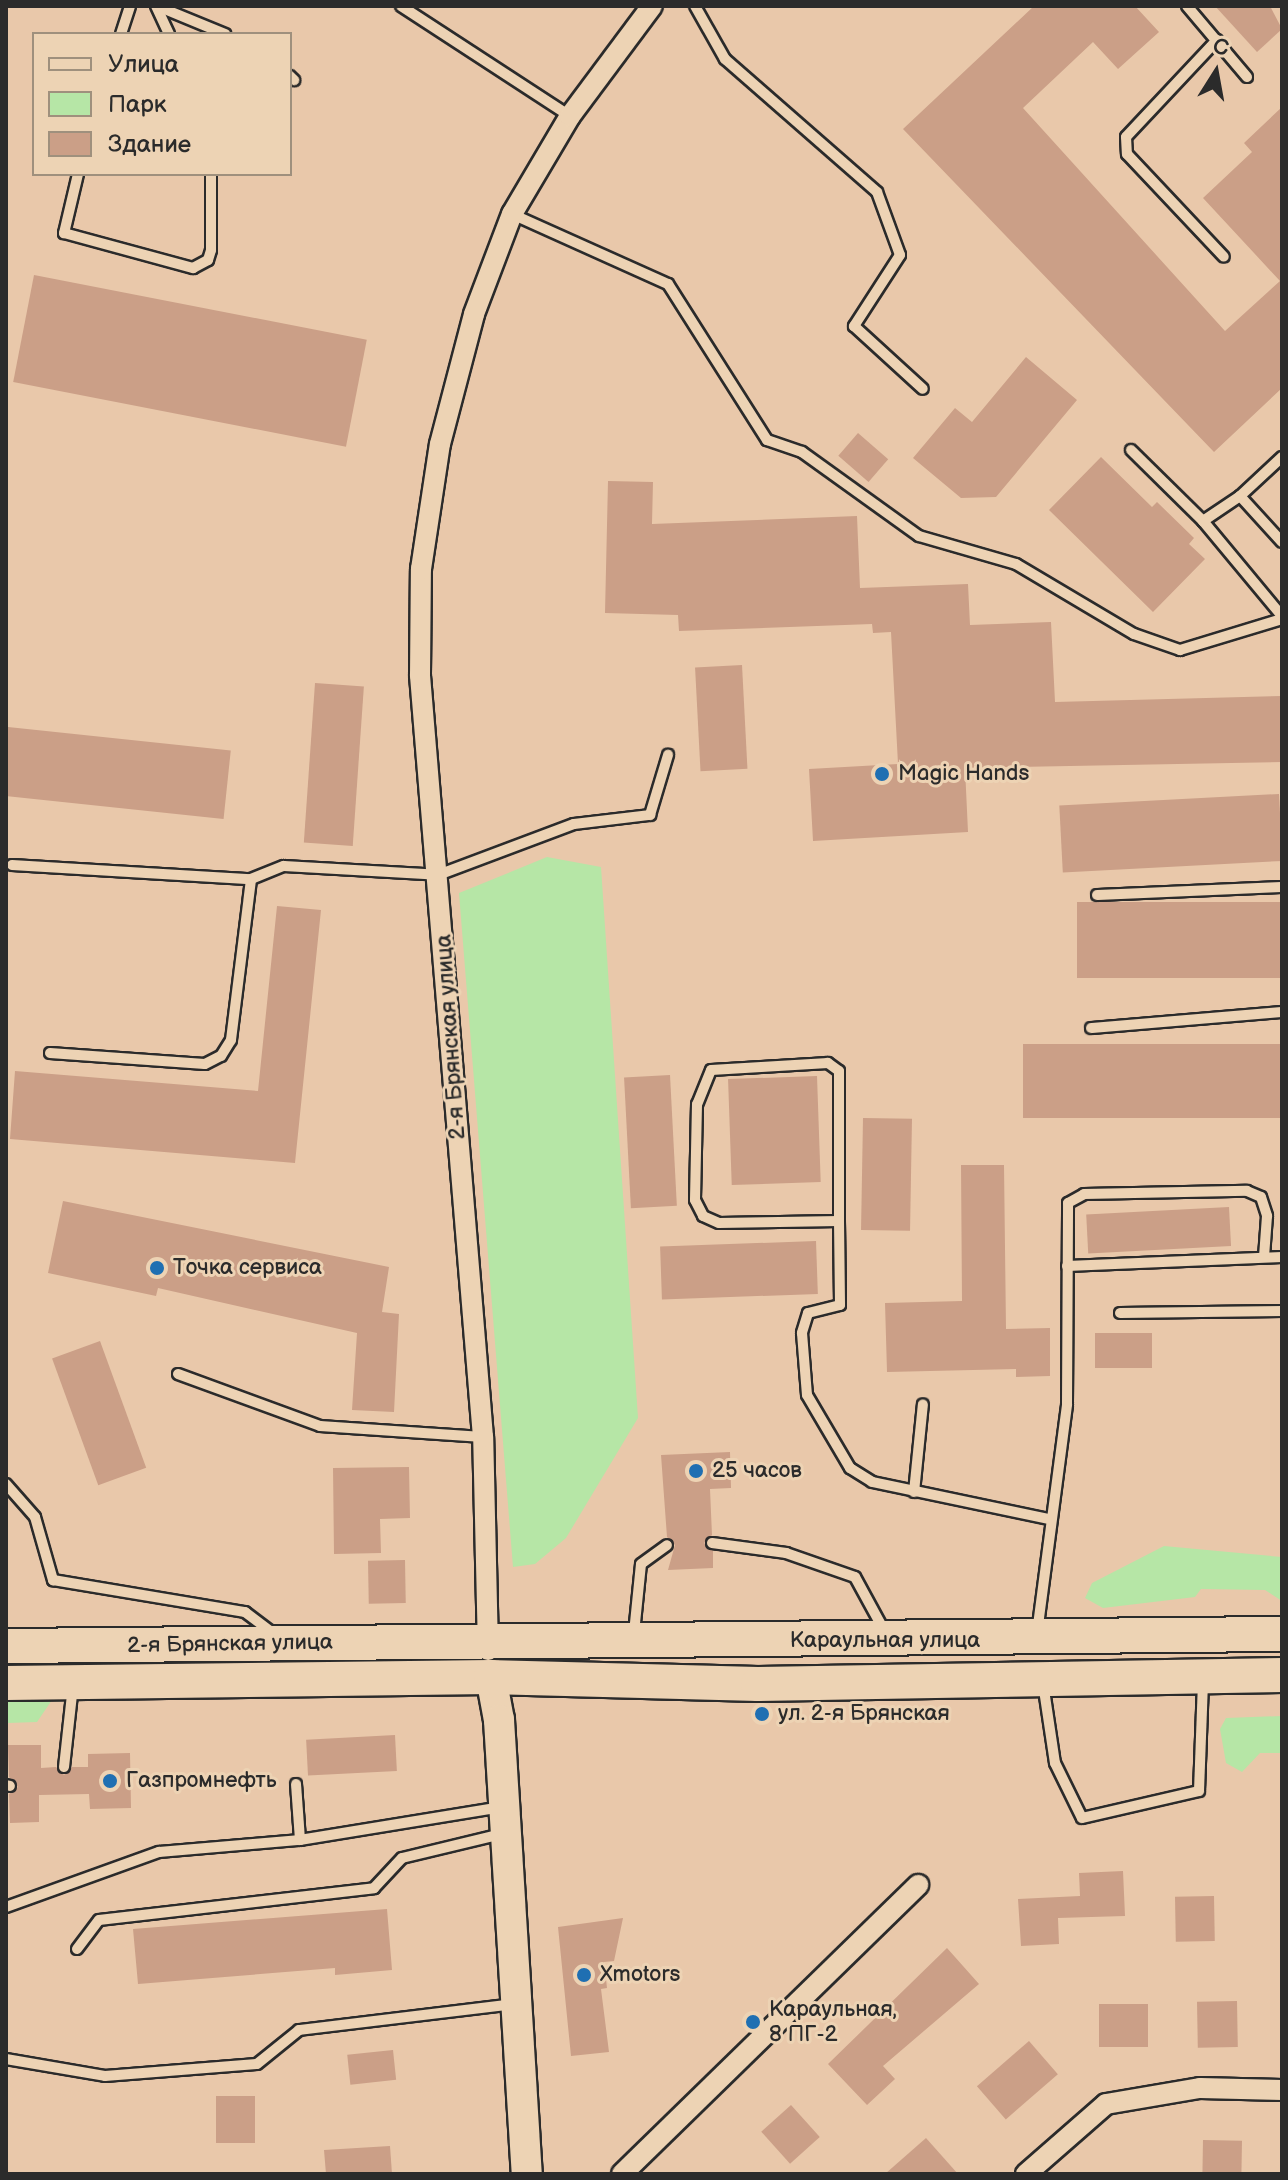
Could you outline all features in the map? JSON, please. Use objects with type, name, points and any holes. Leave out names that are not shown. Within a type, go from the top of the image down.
[{"type":"main road","name":"Караульная улица","points":[[488,1642],[1036,1640],[1282,1634]]},
{"type":"main road","name":"2-я Брянская улица","points":[[6,1646],[488,1642]]},
{"type":"main road","name":"Караульная улица","points":[[491,1677],[758,1684],[1282,1675]]},
{"type":"main road","name":"2-я Брянская улица","points":[[6,1683],[491,1677]]},
{"type":"street","name":"2-я Брянская улица","points":[[488,1642],[483,1437],[420,675],[421,569],[440,444],[474,314],[512,214],[570,116],[652,6]]},
{"type":"street","points":[[488,1642],[504,1820],[513,2004],[527,2174]]},
{"type":"street","points":[[622,2174],[918,1885]]},
{"type":"street","points":[[1026,2174],[1106,2104],[1200,2088],[1282,2090]]},
{"type":"lane","points":[[122,32],[130,6]]},
{"type":"lane","points":[[156,6],[168,32]]},
{"type":"lane","points":[[156,6],[220,32]]},
{"type":"lane","points":[[401,6],[570,116]]},
{"type":"lane","points":[[695,6],[725,59],[877,192],[900,255],[854,326],[923,389]]},
{"type":"lane","points":[[1187,6],[1247,77]]},
{"type":"lane","points":[[1217,40],[1126,137],[1127,154],[1224,257]]},
{"type":"lane","points":[[78,176],[64,233],[193,268],[208,260],[211,250],[211,176]]},
{"type":"lane","points":[[512,214],[668,284],[767,440],[802,452],[919,536],[1016,564],[1134,634],[1180,650],[1282,617],[1203,521],[1131,450]]},
{"type":"lane","points":[[1203,521],[1240,496],[1282,457]]},
{"type":"lane","points":[[1240,496],[1282,542]]},
{"type":"lane","points":[[12,865],[251,879],[284,866],[438,875],[574,824],[650,815],[668,755]]},
{"type":"lane","points":[[50,1053],[205,1064],[221,1056],[231,1040],[251,879]]},
{"type":"lane","points":[[1097,895],[1282,887]]},
{"type":"lane","points":[[1091,1028],[1282,1012]]},
{"type":"lane","points":[[839,1221],[719,1223],[703,1216],[695,1200],[697,1104],[711,1070],[828,1063],[839,1071],[840,1305],[808,1313],[802,1333],[807,1395],[850,1468],[872,1482],[1049,1519]]},
{"type":"lane","points":[[1036,1640],[1049,1519],[1067,1404],[1065,1211],[1084,1194],[1247,1191],[1261,1197],[1267,1216],[1264,1257]]},
{"type":"lane","points":[[1067,1266],[1282,1257]]},
{"type":"lane","points":[[1120,1313],[1282,1311]]},
{"type":"lane","points":[[178,1374],[320,1426],[483,1437]]},
{"type":"lane","points":[[914,1492],[923,1404]]},
{"type":"lane","points":[[6,1484],[35,1517],[53,1580],[245,1612],[284,1643]]},
{"type":"lane","points":[[712,1543],[786,1553],[855,1577],[890,1640]]},
{"type":"lane","points":[[632,1642],[641,1564],[667,1545]]},
{"type":"lane","points":[[1043,1680],[1055,1763],[1082,1818],[1199,1791],[1203,1677]]},
{"type":"lane","points":[[64,1767],[74,1683]]},
{"type":"lane","points":[[296,1784],[300,1840]]},
{"type":"lane","points":[[6,1907],[159,1852],[504,1820]]},
{"type":"lane","points":[[77,1949],[99,1920],[374,1888],[402,1858],[504,1820]]},
{"type":"lane","points":[[6,2059],[105,2076],[257,2064],[299,2030],[513,2004]]},
{"type":"green space","points":[[547,857],[601,867],[638,1418],[566,1538],[535,1564],[513,1567],[459,893]]},
{"type":"green space","points":[[1164,1546],[1282,1557],[1282,1601],[1265,1590],[1201,1589],[1195,1597],[1103,1608],[1085,1598],[1092,1583]]},
{"type":"green space","points":[[6,1700],[52,1700],[37,1722],[8,1723]]},
{"type":"green space","points":[[1282,1716],[1282,1753],[1260,1753],[1242,1772],[1226,1763],[1220,1729],[1226,1718]]},
{"type":"building","points":[[1034,6],[1135,6],[1159,32],[1118,69],[1093,42],[1023,108],[1225,331],[1280,281],[1203,198],[1252,152],[1244,143],[1282,107],[1282,388],[1214,452],[903,129]]},
{"type":"building","points":[[1215,6],[1270,6],[1282,29],[1257,52]]},
{"type":"building","points":[[34,275],[367,340],[346,447],[13,382]]},
{"type":"building","points":[[1026,357],[1077,400],[996,497],[961,498],[913,458],[955,408],[972,422]]},
{"type":"building","points":[[858,433],[888,459],[869,482],[838,456]]},
{"type":"building","points":[[1101,457],[1152,507],[1157,502],[1194,538],[1189,544],[1205,559],[1153,612],[1049,510]]},
{"type":"building","points":[[608,481],[653,482],[652,524],[857,516],[860,588],[968,584],[970,625],[1051,622],[1055,702],[1282,696],[1282,762],[965,768],[968,832],[813,841],[809,769],[898,764],[891,632],[873,633],[872,624],[679,631],[678,615],[605,613]]},
{"type":"building","points":[[742,665],[747,769],[701,771],[695,667]]},
{"type":"building","points":[[315,683],[364,686],[353,846],[304,843]]},
{"type":"building","points":[[8,727],[231,750],[224,819],[6,796]]},
{"type":"building","points":[[1279,794],[1282,861],[1063,872],[1059,806]]},
{"type":"building","points":[[1077,902],[1282,902],[1282,978],[1077,978]]},
{"type":"building","points":[[277,906],[321,910],[295,1163],[10,1139],[15,1071],[258,1091]]},
{"type":"building","points":[[1023,1044],[1282,1044],[1282,1118],[1023,1118]]},
{"type":"building","points":[[670,1075],[677,1206],[631,1208],[624,1077]]},
{"type":"building","points":[[817,1076],[821,1182],[732,1185],[728,1079]]},
{"type":"building","points":[[863,1118],[912,1119],[910,1231],[861,1230]]},
{"type":"building","points":[[961,1165],[1004,1165],[1006,1329],[1050,1328],[1050,1376],[1016,1377],[1016,1369],[887,1372],[885,1303],[962,1301]]},
{"type":"building","points":[[63,1201],[389,1267],[382,1312],[399,1314],[394,1412],[352,1410],[357,1333],[158,1288],[156,1296],[48,1273]]},
{"type":"building","points":[[1229,1207],[1231,1246],[1088,1253],[1086,1214]]},
{"type":"building","points":[[816,1241],[818,1294],[662,1299],[660,1246]]},
{"type":"building","points":[[1095,1333],[1152,1333],[1152,1368],[1095,1368]]},
{"type":"building","points":[[100,1341],[146,1468],[98,1485],[52,1358]]},
{"type":"building","points":[[730,1452],[731,1488],[710,1489],[712,1535],[704,1543],[713,1551],[713,1568],[668,1570],[675,1545],[667,1537],[661,1455]]},
{"type":"building","points":[[409,1467],[410,1518],[380,1519],[381,1553],[334,1554],[333,1468]]},
{"type":"building","points":[[405,1560],[406,1603],[369,1604],[368,1561]]},
{"type":"building","points":[[395,1735],[397,1771],[308,1776],[306,1740]]},
{"type":"building","points":[[8,1745],[41,1745],[41,1768],[56,1767],[64,1775],[72,1767],[88,1767],[88,1754],[130,1753],[131,1808],[90,1809],[89,1794],[39,1795],[39,1822],[10,1823],[9,1794],[18,1787],[9,1777]]},
{"type":"building","points":[[1123,1871],[1125,1916],[1058,1918],[1059,1944],[1021,1946],[1018,1899],[1080,1896],[1079,1873]]},
{"type":"building","points":[[1214,1896],[1215,1941],[1176,1942],[1175,1897]]},
{"type":"building","points":[[387,1909],[392,1970],[335,1975],[335,1968],[138,1984],[133,1929]]},
{"type":"building","name":"Xmotors","points":[[623,1918],[614,1961],[604,1962],[607,1988],[601,1989],[609,2052],[571,2056],[558,1927]]},
{"type":"building","points":[[947,1948],[979,1984],[883,2066],[895,2079],[867,2105],[828,2064]]},
{"type":"building","points":[[1237,2001],[1238,2047],[1198,2048],[1197,2002]]},
{"type":"building","points":[[1099,2004],[1148,2004],[1148,2047],[1099,2047]]},
{"type":"building","points":[[1029,2041],[1058,2074],[1006,2119],[977,2086]]},
{"type":"building","points":[[393,2050],[396,2080],[350,2085],[347,2055]]},
{"type":"building","points":[[216,2096],[255,2096],[255,2143],[216,2143]]},
{"type":"building","points":[[791,2105],[820,2137],[790,2164],[761,2132]]},
{"type":"building","points":[[926,2138],[958,2174],[885,2174]]},
{"type":"building","points":[[1203,2140],[1242,2141],[1241,2174],[1202,2174]]},
{"type":"building","points":[[390,2146],[392,2174],[326,2174],[324,2150]]},
{"type":"place","name":"Magic Hands","points":[[882,774]]},
{"type":"place","name":"Точка сервиса","points":[[157,1268]]},
{"type":"place","name":"25 часов","points":[[696,1471]]},
{"type":"place","name":"ул. 2-я Брянская","points":[[762,1714]]},
{"type":"place","name":"Газпромнефть","points":[[110,1781]]},
{"type":"place","name":"Xmotors","points":[[584,1975]]},
{"type":"place","name":"Караульная, 8 ПГ-2","points":[[753,2022]]}]
